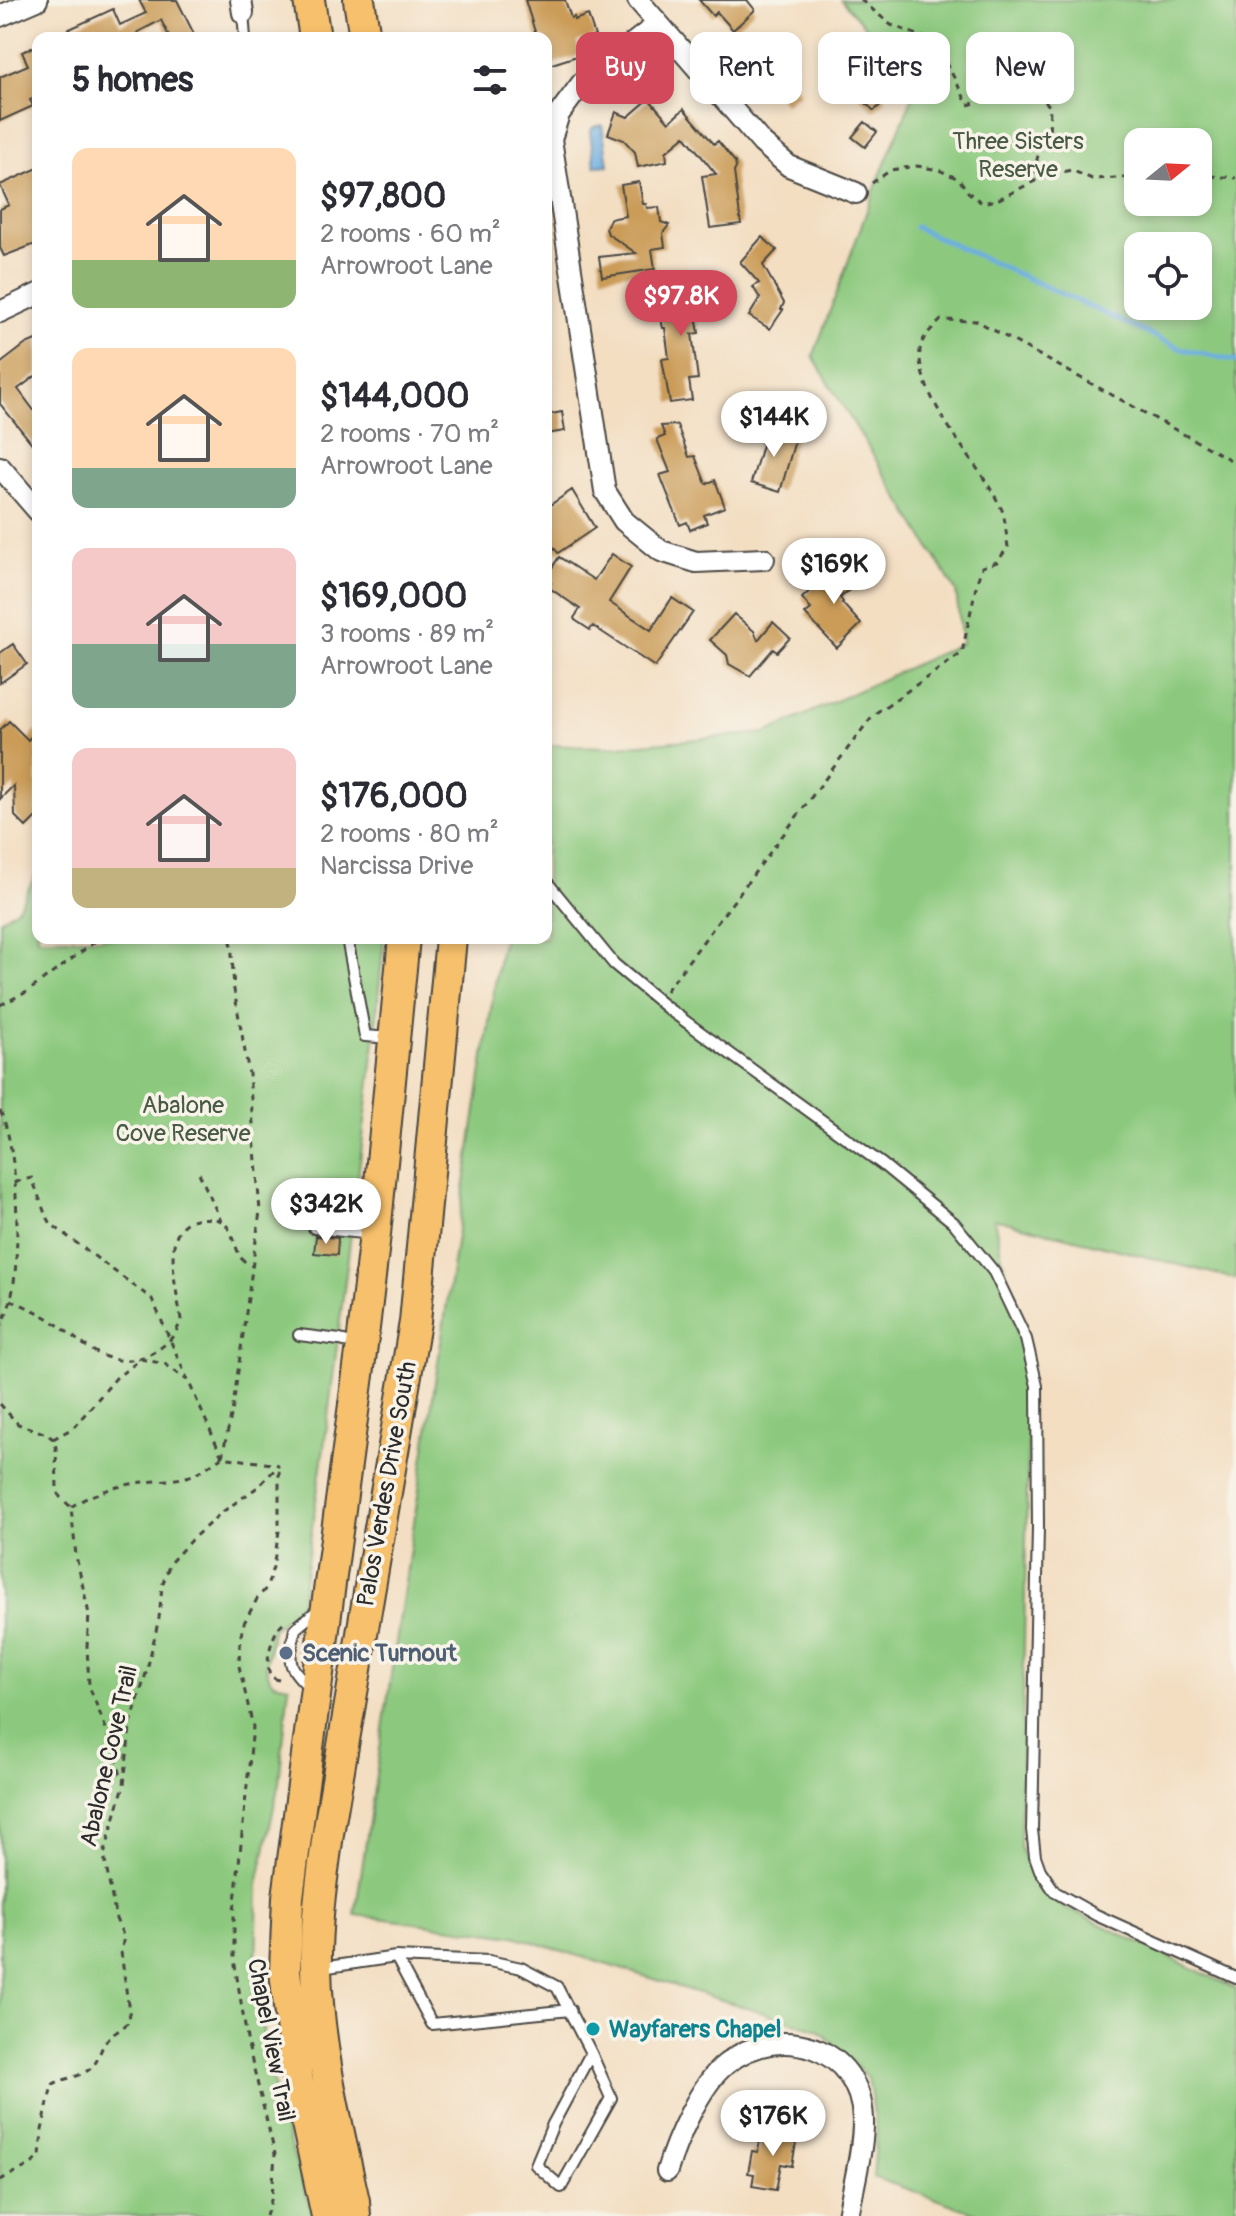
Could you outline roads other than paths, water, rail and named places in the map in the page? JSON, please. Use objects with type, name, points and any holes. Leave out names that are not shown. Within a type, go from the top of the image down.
[{"type":"main road","points":[[309,0],[314,32]]},
{"type":"main road","points":[[359,0],[364,32]]},
{"type":"main road","name":"Palos Verdes Drive South","points":[[327,2216],[297,2077],[285,1971],[288,1897],[362,1345],[403,944]]},
{"type":"main road","name":"Palos Verdes Drive South","points":[[355,2216],[330,2091],[321,2027],[316,1969],[320,1898],[328,1834],[415,1322],[450,944]]},
{"type":"street","points":[[0,16],[37,0]]},
{"type":"street","points":[[638,0],[771,150],[789,166],[861,190]]},
{"type":"street","points":[[552,136],[559,114],[582,83],[658,24]]},
{"type":"street","points":[[552,146],[605,491],[624,521],[661,551],[696,562],[764,559]]},
{"type":"street","points":[[0,312],[32,297]]},
{"type":"street","points":[[0,467],[32,504]]},
{"type":"street","points":[[667,2171],[695,2104],[725,2064],[761,2046],[785,2041],[805,2044],[842,2065],[859,2099],[863,2118],[848,2216]]},
{"type":"lane","points":[[242,7],[244,32]]},
{"type":"lane","points":[[552,888],[614,964],[658,1001],[882,1164],[954,1223],[994,1272],[1026,1339],[1037,1386],[1038,1527],[1032,1830],[1035,1856],[1040,1870],[1055,1892],[1096,1915],[1236,1978]]},
{"type":"lane","points":[[348,944],[365,1036],[395,1038]]},
{"type":"lane","points":[[314,1228],[375,1234]]},
{"type":"lane","points":[[299,1335],[362,1345]]},
{"type":"lane","points":[[396,1957],[432,2024],[570,2010]]},
{"type":"lane","points":[[285,1971],[396,1957],[489,1961],[521,1968],[557,1987],[591,2053],[611,2098],[561,2187],[536,2165],[553,2124],[591,2053]]},
{"type":"water","points":[[602,125],[608,165],[595,166],[590,133],[593,127]]},
{"type":"waterway","points":[[915,227],[1182,349],[1236,361]]},
{"type":"place","name":"Scenic Turnout","points":[[286,1653]]},
{"type":"place","name":"Wayfarers Chapel","points":[[593,2029]]},
{"type":"park label","name":"Three Sisters Reserve","points":[[1018,155]]},
{"type":"park label","name":"Abalone Cove Reserve","points":[[183,1119]]}]
